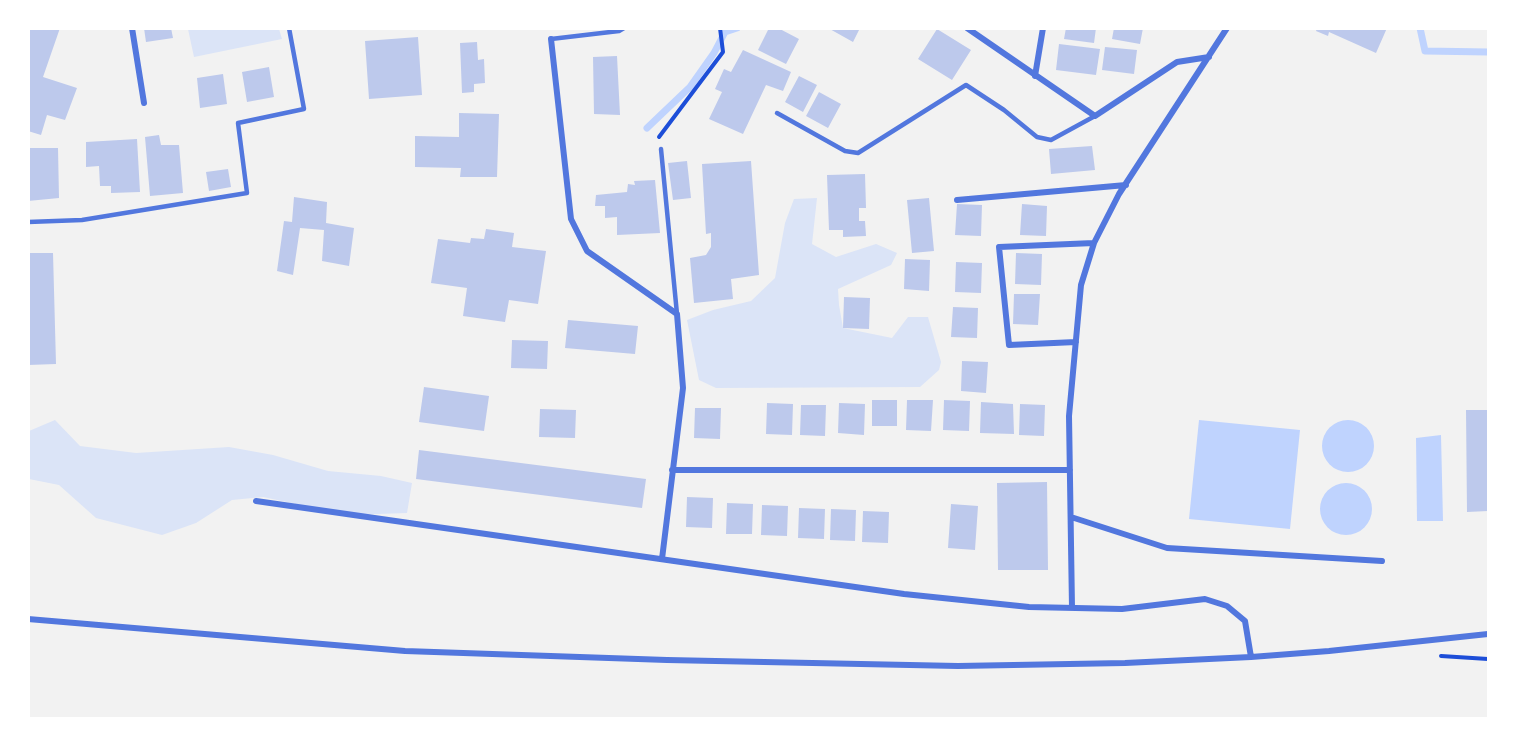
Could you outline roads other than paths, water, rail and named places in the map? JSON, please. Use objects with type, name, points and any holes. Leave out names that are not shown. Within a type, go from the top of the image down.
[{"type":"street","points":[[132,28],[144,103]]},
{"type":"street","points":[[967,28],[1095,116],[1177,62],[1209,57]]},
{"type":"street","points":[[1035,76],[1042,28]]},
{"type":"street","points":[[1072,608],[1069,416],[1082,285],[1094,243],[1126,185],[1227,28]]},
{"type":"street","points":[[551,39],[571,219],[587,251],[677,314],[682,388],[662,559]]},
{"type":"street","points":[[957,200],[1126,185]]},
{"type":"street","points":[[1076,342],[1008,345],[999,247],[1094,243]]},
{"type":"street","points":[[672,470],[1070,470]]},
{"type":"street","points":[[256,501],[916,595],[1029,608],[1122,609],[1205,599],[1227,606],[1245,621],[1251,657]]},
{"type":"street","points":[[1071,517],[1167,548],[1382,561]]},
{"type":"street","points":[[28,619],[405,651],[667,660],[958,666],[1125,663],[1251,657],[1488,634]]},
{"type":"lane","points":[[28,222],[82,220],[247,193],[238,123],[304,109],[289,28]]},
{"type":"lane","points":[[569,28],[570,37]]},
{"type":"lane","points":[[551,39],[619,31],[624,28]]},
{"type":"lane","points":[[777,113],[845,151],[858,153],[966,85],[1004,110],[1037,137],[1051,140],[1095,116]]},
{"type":"lane","points":[[661,150],[677,314]]},
{"type":"water","points":[[1199,420],[1300,430],[1290,529],[1189,519]]},
{"type":"water","points":[[1348,420],[1358,422],[1366,428],[1372,436],[1374,446],[1372,456],[1366,464],[1358,470],[1348,472],[1338,470],[1330,464],[1324,456],[1322,446],[1324,436],[1330,428],[1338,422]]},
{"type":"water","points":[[1441,435],[1443,521],[1417,521],[1416,438]]},
{"type":"water","points":[[1346,483],[1356,485],[1364,491],[1370,499],[1372,509],[1370,519],[1364,527],[1356,533],[1346,535],[1336,533],[1328,527],[1322,519],[1320,509],[1322,499],[1328,491],[1336,485]]},
{"type":"waterway","points":[[647,128],[690,87],[714,53],[725,32],[737,28]]},
{"type":"waterway","points":[[1420,28],[1425,51],[1488,52]]}]
